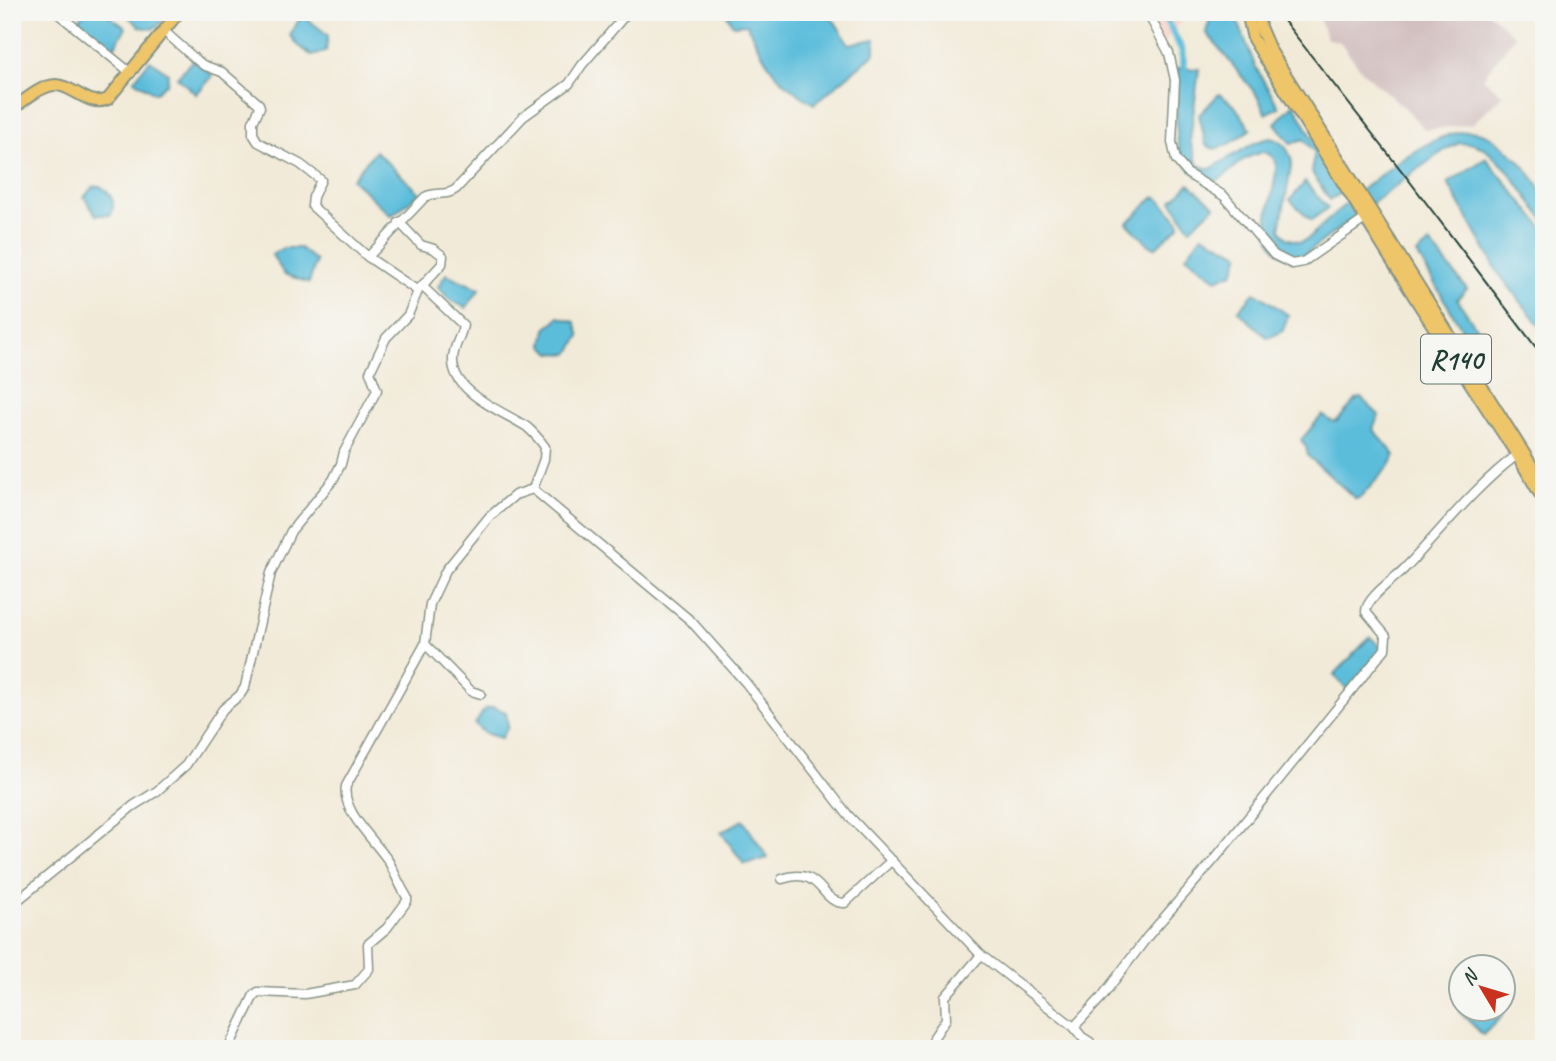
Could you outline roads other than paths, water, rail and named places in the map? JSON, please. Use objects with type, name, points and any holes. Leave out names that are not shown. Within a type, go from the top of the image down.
[{"type":"main road","points":[[12,109],[46,87],[55,85],[92,101],[101,102],[108,99],[178,12]]},
{"type":"main road","name":"R140","points":[[1247,12],[1253,39],[1308,118]]},
{"type":"main road","name":"R140","points":[[1258,12],[1260,27],[1270,50],[1308,118],[1544,485]]},
{"type":"main road","name":"R140","points":[[1370,216],[1544,501]]},
{"type":"street","points":[[56,12],[131,73]]},
{"type":"street","points":[[368,257],[425,197],[432,194],[445,195],[456,188],[523,117],[569,83],[628,12]]},
{"type":"street","points":[[1147,12],[1169,53],[1175,80],[1172,142],[1176,160],[1188,174],[1224,196],[1274,255],[1292,264],[1303,262],[1370,216]]},
{"type":"street","points":[[164,31],[203,65],[222,72],[259,104],[253,122],[253,134],[258,142],[291,158],[321,180],[312,206],[368,257],[420,289],[463,325],[453,351],[454,373],[482,401],[526,427],[545,447],[544,459],[533,489]]},
{"type":"street","points":[[12,905],[176,774],[191,758],[223,709],[240,695],[245,687],[271,573],[278,556],[291,531],[337,472],[344,452],[377,390],[370,372],[386,338],[408,315],[420,289],[442,264],[443,256],[434,249],[421,245],[399,222]]},
{"type":"street","points":[[1074,1027],[1213,862],[1385,649],[1386,636],[1366,612],[1368,603],[1487,479],[1517,455]]},
{"type":"street","points":[[228,1049],[254,995],[258,992],[305,994],[355,985],[369,969],[368,944],[387,928],[407,901],[388,861],[345,802],[346,786],[425,644],[430,604],[446,570],[489,516],[515,495],[533,489]]},
{"type":"street","points":[[533,489],[691,621],[754,693],[786,733],[809,768],[848,815],[981,955],[1074,1027],[1088,1045],[1100,1049]]},
{"type":"street","points":[[425,644],[471,691],[481,694]]},
{"type":"street","points":[[782,879],[795,875],[805,876],[841,904],[866,886],[892,860]]},
{"type":"street","points":[[926,1049],[946,1019],[944,997],[981,955]]},
{"type":"water","points":[[85,12],[104,12],[126,28],[113,49],[77,22]]},
{"type":"water","points":[[123,12],[174,12],[153,29],[140,27]]},
{"type":"water","points":[[725,12],[823,12],[835,22],[849,44],[875,39],[875,53],[814,104],[780,79],[760,50],[747,24],[733,25]]},
{"type":"water","points":[[1212,12],[1235,14],[1256,68],[1279,107],[1266,114],[1256,94],[1206,32]]},
{"type":"water","points":[[302,15],[328,35],[326,51],[312,56],[290,35]]},
{"type":"water","points":[[194,59],[213,76],[196,94],[177,77]]},
{"type":"water","points":[[150,60],[168,73],[167,83],[155,93],[134,80]]},
{"type":"water","points":[[1177,68],[1199,69],[1190,141],[1198,165],[1210,169],[1256,142],[1270,138],[1282,143],[1287,149],[1292,162],[1280,229],[1287,238],[1301,242],[1309,238],[1387,170],[1435,140],[1458,133],[1477,132],[1487,135],[1517,159],[1543,193],[1544,220],[1506,168],[1484,148],[1459,143],[1418,169],[1304,255],[1288,258],[1274,246],[1268,232],[1268,215],[1276,168],[1273,158],[1263,152],[1253,155],[1214,181],[1202,178],[1187,166],[1181,154],[1176,126]]},
{"type":"water","points":[[1219,94],[1234,105],[1251,129],[1228,145],[1214,149],[1206,145],[1199,115]]},
{"type":"water","points":[[1294,104],[1342,192],[1330,200],[1311,171],[1315,152],[1303,139],[1291,144],[1275,123]]},
{"type":"water","points":[[375,151],[420,193],[391,216],[352,179]]},
{"type":"water","points":[[1486,158],[1544,229],[1544,331],[1499,274],[1448,183]]},
{"type":"water","points":[[1305,182],[1328,208],[1311,220],[1290,200]]},
{"type":"water","points":[[1189,184],[1215,206],[1190,229],[1172,201]]},
{"type":"water","points":[[100,186],[112,198],[111,215],[96,215],[84,197],[93,187]]},
{"type":"water","points":[[1154,197],[1179,221],[1179,226],[1155,248],[1127,223]]},
{"type":"water","points":[[1202,235],[1240,254],[1233,273],[1216,279],[1186,256]]},
{"type":"water","points":[[1430,243],[1467,289],[1457,299],[1481,335],[1469,341],[1417,254]]},
{"type":"water","points":[[283,248],[300,248],[316,261],[309,283],[284,274],[272,255]]},
{"type":"water","points":[[446,274],[480,289],[466,308],[450,300],[438,287]]},
{"type":"water","points":[[1255,292],[1288,315],[1283,331],[1268,338],[1238,311]]},
{"type":"water","points":[[559,317],[575,322],[580,336],[569,354],[551,353],[543,345],[546,329]]},
{"type":"water","points":[[1361,398],[1379,415],[1373,429],[1395,455],[1391,464],[1361,497],[1356,499],[1308,456],[1301,440],[1322,415],[1333,422],[1337,421]]},
{"type":"water","points":[[1370,637],[1384,650],[1348,690],[1334,675]]},
{"type":"water","points":[[493,707],[506,712],[508,727],[501,738],[484,733],[475,724],[485,709]]},
{"type":"water","points":[[743,820],[768,858],[744,864],[721,832]]},
{"type":"water","points":[[1471,1023],[1495,1023],[1483,1035]]},
{"type":"waterway","points":[[1162,12],[1182,50],[1185,76]]},
{"type":"railway","points":[[1277,12],[1544,358]]}]
